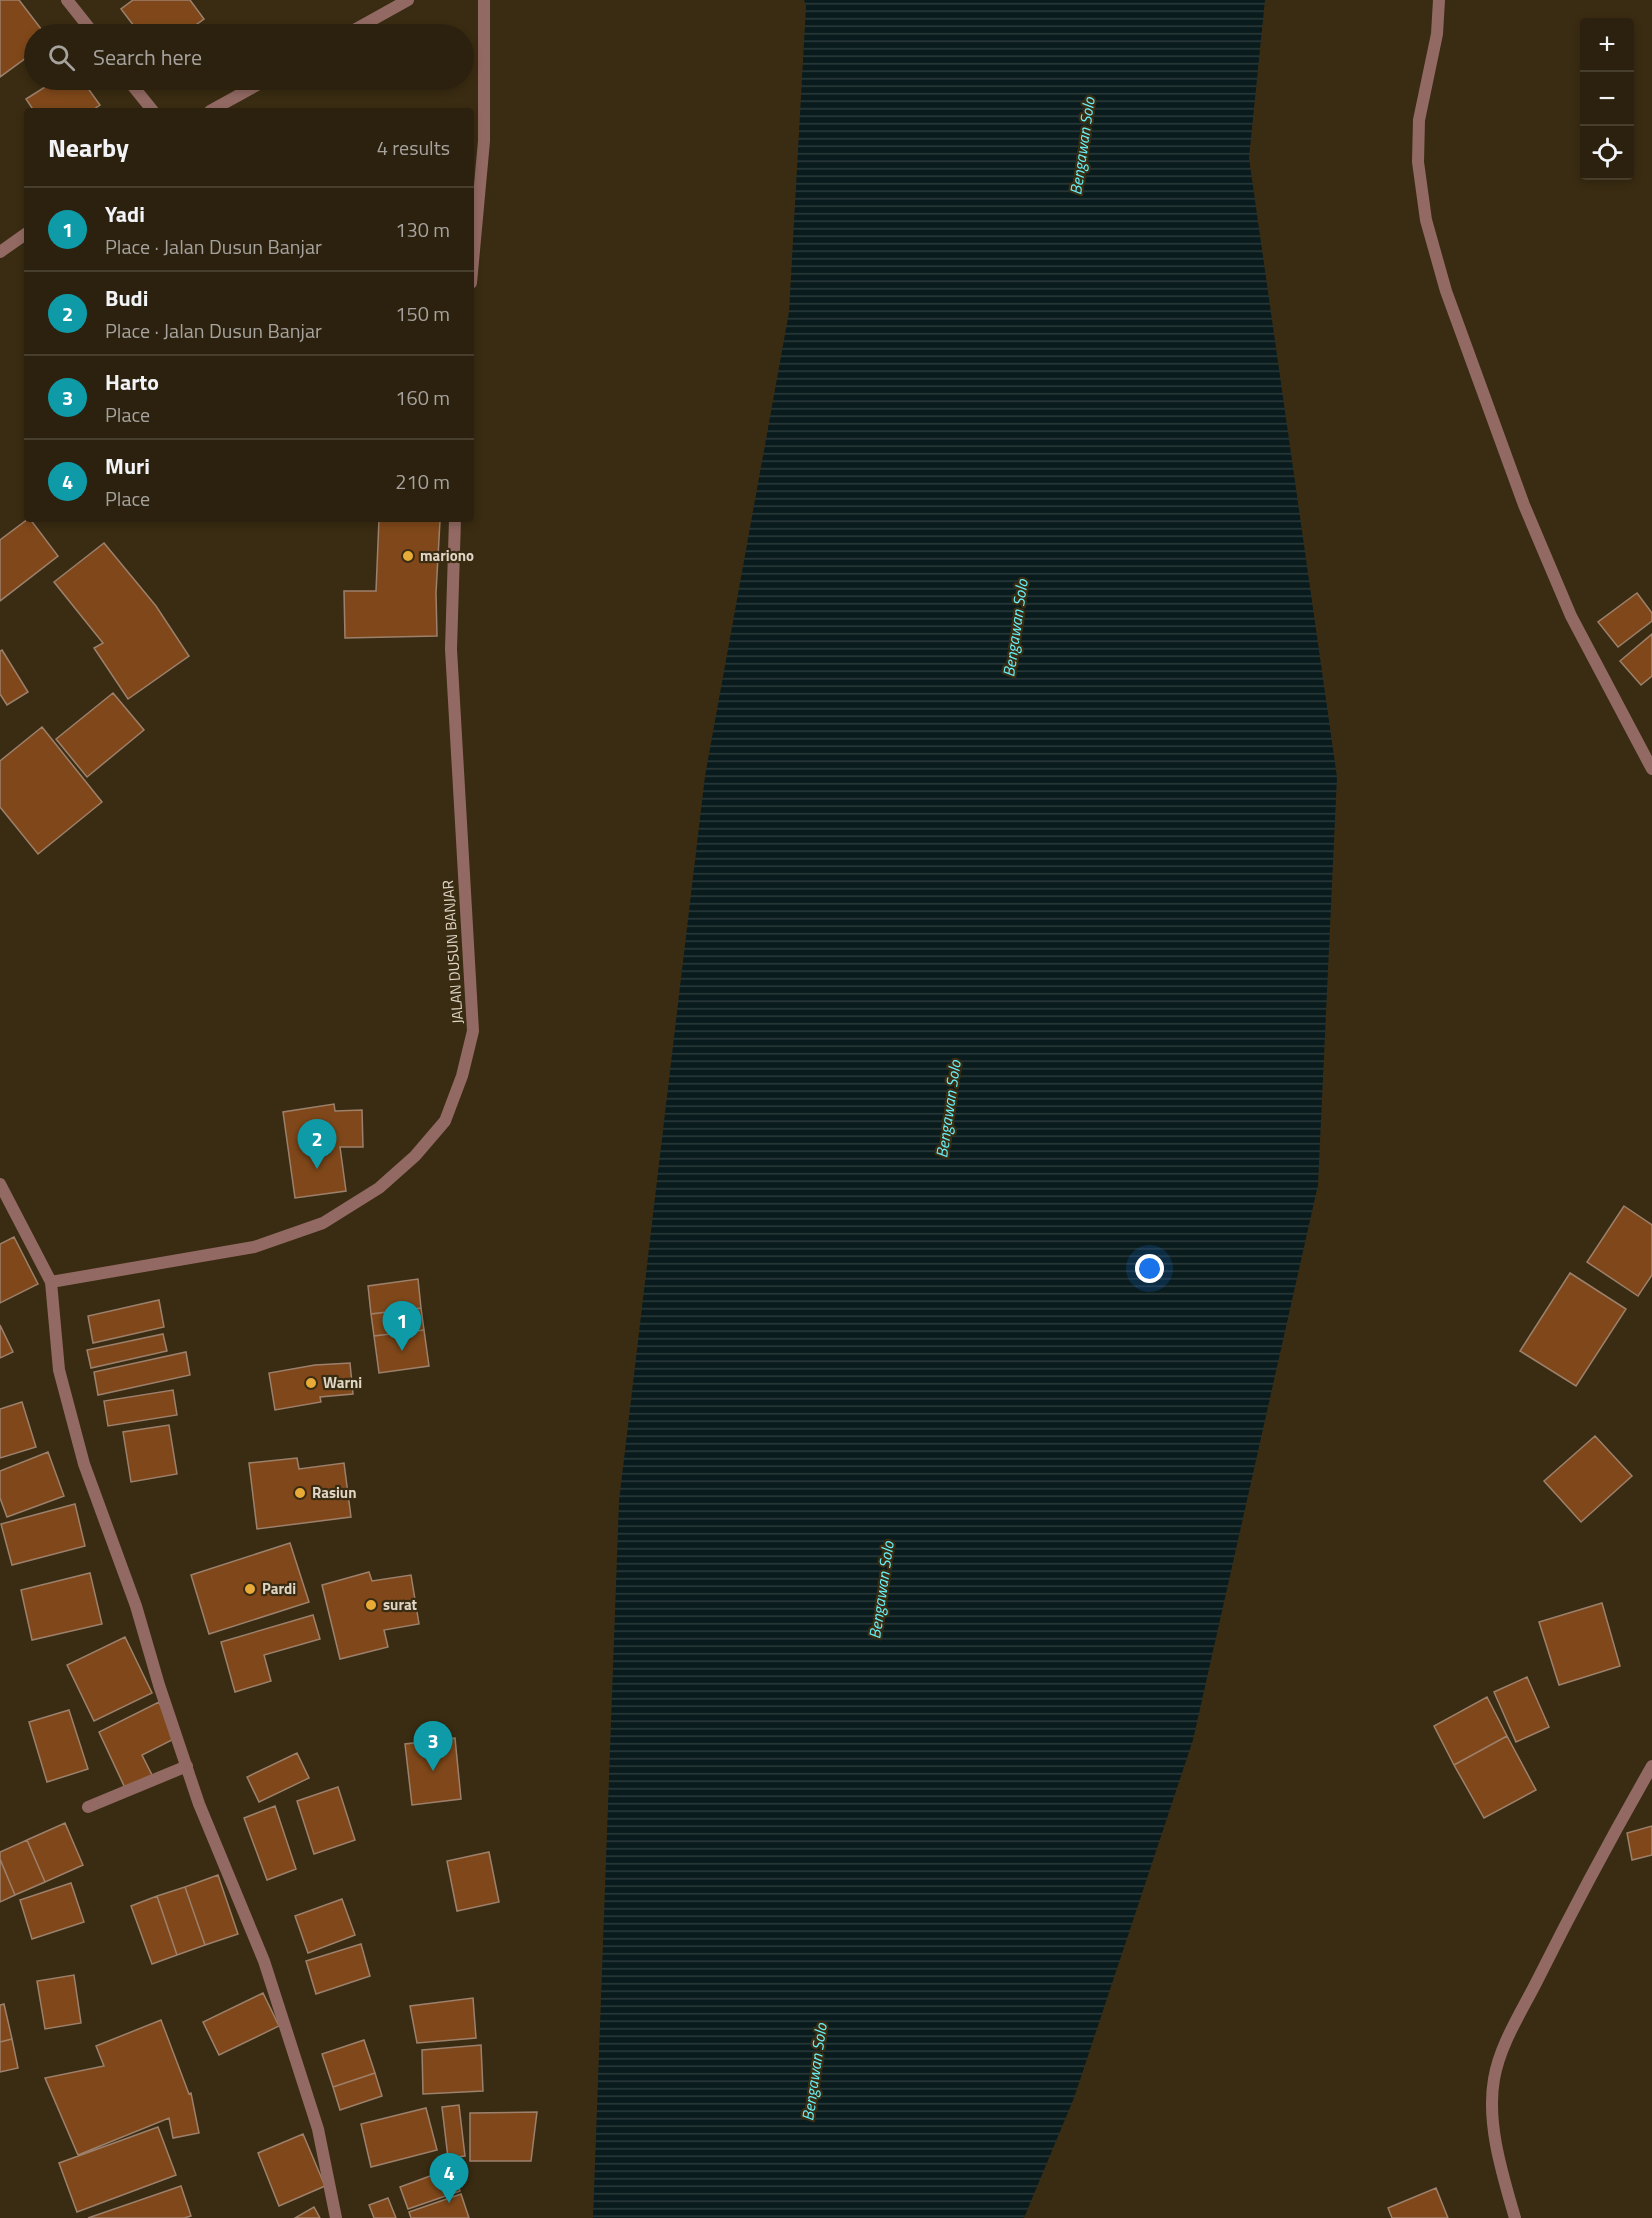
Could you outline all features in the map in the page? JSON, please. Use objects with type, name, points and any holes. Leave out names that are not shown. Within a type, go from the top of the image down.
[{"type":"street","points":[[67,0],[86,24]]},
{"type":"street","points":[[364,24],[408,0]]},
{"type":"street","points":[[474,251],[484,141],[484,0]]},
{"type":"street","points":[[1439,0],[1437,34],[1419,120],[1418,162],[1426,220],[1446,291],[1528,515],[1571,616],[1652,769]]},
{"type":"street","points":[[136,90],[151,108]]},
{"type":"street","points":[[216,108],[249,90]]},
{"type":"street","points":[[0,252],[24,235]]},
{"type":"street","name":"JALAN DUSUN BANJAR","points":[[51,1281],[254,1247],[323,1223],[379,1188],[415,1156],[445,1121],[462,1076],[473,1031],[451,649],[455,522]]},
{"type":"street","points":[[0,1184],[51,1281],[59,1370],[84,1464],[136,1606],[159,1685],[199,1804],[264,1961],[318,2129],[336,2218]]},
{"type":"street","points":[[88,1808],[187,1766]]},
{"type":"street","points":[[1515,2218],[1499,2161],[1492,2110],[1494,2079],[1506,2044],[1586,1884],[1652,1766]]},
{"type":"water","name":"Bengawan Solo","points":[[804,0],[1265,0],[1249,158],[1337,777],[1318,1185],[1193,1740],[1074,2098],[1024,2218],[593,2218],[619,1501],[705,776],[789,312],[806,6]]},
{"type":"building","points":[[0,0],[19,0],[37,24],[24,24],[24,59],[0,77]]},
{"type":"building","points":[[133,0],[190,0],[204,19],[197,24],[132,24],[121,9]]},
{"type":"building","points":[[40,90],[89,90],[100,105],[96,108],[32,108],[26,99]]},
{"type":"building","points":[[24,522],[32,522],[58,556],[0,601],[0,540]]},
{"type":"building","name":"mariono","points":[[379,522],[440,522],[436,593],[437,636],[345,638],[344,591],[376,591]]},
{"type":"building","points":[[104,543],[156,606],[189,656],[128,699],[94,648],[103,643],[54,582]]},
{"type":"building","points":[[1637,593],[1652,613],[1652,621],[1618,647],[1598,622]]},
{"type":"building","points":[[1652,634],[1652,676],[1641,685],[1620,661]]},
{"type":"building","points":[[2,650],[28,692],[7,705],[0,694],[0,651]]},
{"type":"building","points":[[113,693],[144,730],[87,777],[56,739]]},
{"type":"building","points":[[42,727],[102,802],[38,854],[0,807],[0,761]]},
{"type":"building","points":[[334,1104],[335,1111],[362,1110],[363,1147],[340,1147],[346,1191],[295,1198],[283,1112]]},
{"type":"building","points":[[1624,1206],[1652,1225],[1652,1275],[1638,1296],[1587,1262]]},
{"type":"building","points":[[14,1237],[38,1284],[0,1303],[0,1244]]},
{"type":"building","points":[[1570,1273],[1626,1309],[1576,1386],[1520,1351]]},
{"type":"building","points":[[418,1279],[421,1308],[371,1314],[368,1286]]},
{"type":"building","points":[[159,1300],[164,1327],[93,1343],[88,1316]]},
{"type":"building","points":[[421,1308],[424,1330],[374,1336],[371,1314]]},
{"type":"building","points":[[0,1325],[13,1352],[0,1358]]},
{"type":"building","points":[[424,1330],[429,1366],[379,1373],[374,1336]]},
{"type":"building","points":[[163,1334],[167,1351],[91,1368],[87,1350]]},
{"type":"building","points":[[186,1352],[190,1375],[98,1395],[94,1372]]},
{"type":"building","name":"Warni","points":[[350,1363],[353,1394],[320,1397],[321,1402],[275,1410],[269,1373],[315,1365]]},
{"type":"building","points":[[173,1390],[177,1415],[108,1426],[104,1401]]},
{"type":"building","points":[[22,1402],[36,1447],[0,1458],[0,1409]]},
{"type":"building","points":[[169,1425],[177,1474],[131,1482],[123,1432]]},
{"type":"building","points":[[1595,1436],[1632,1476],[1581,1522],[1544,1481]]},
{"type":"building","points":[[48,1452],[64,1496],[7,1517],[0,1498],[0,1471]]},
{"type":"building","name":"Rasiun","points":[[297,1458],[299,1469],[344,1463],[351,1517],[257,1529],[249,1463]]},
{"type":"building","points":[[75,1504],[85,1546],[12,1565],[1,1524]]},
{"type":"building","name":"Pardi","points":[[290,1543],[309,1602],[209,1634],[191,1575]]},
{"type":"building","name":"surat","points":[[369,1572],[372,1581],[411,1575],[419,1624],[384,1630],[388,1647],[340,1659],[322,1585]]},
{"type":"building","points":[[90,1573],[102,1624],[32,1640],[21,1590]]},
{"type":"building","points":[[1602,1603],[1620,1666],[1559,1685],[1539,1622]]},
{"type":"building","points":[[313,1615],[320,1639],[264,1655],[271,1681],[235,1692],[221,1642]]},
{"type":"building","points":[[125,1637],[152,1693],[94,1721],[67,1665]]},
{"type":"building","points":[[1527,1677],[1549,1727],[1516,1742],[1494,1692]]},
{"type":"building","points":[[1487,1697],[1507,1736],[1454,1765],[1434,1726]]},
{"type":"building","points":[[159,1702],[176,1738],[142,1755],[152,1775],[125,1788],[99,1732]]},
{"type":"building","points":[[69,1710],[88,1769],[47,1782],[29,1722]]},
{"type":"building","points":[[1507,1736],[1536,1790],[1484,1818],[1454,1765]]},
{"type":"building","points":[[455,1738],[461,1799],[412,1805],[405,1744]]},
{"type":"building","points":[[297,1753],[309,1778],[259,1802],[247,1777]]},
{"type":"building","points":[[338,1787],[355,1840],[314,1854],[297,1801]]},
{"type":"building","points":[[275,1806],[296,1869],[267,1880],[244,1818]]},
{"type":"building","points":[[65,1823],[83,1865],[45,1882],[27,1840]]},
{"type":"building","points":[[1652,1826],[1652,1855],[1632,1860],[1627,1833]]},
{"type":"building","points":[[27,1840],[45,1882],[15,1895],[0,1859],[0,1852]]},
{"type":"building","points":[[489,1852],[499,1902],[457,1911],[447,1861]]},
{"type":"building","points":[[0,1859],[15,1895],[0,1902]]},
{"type":"building","points":[[218,1875],[238,1934],[205,1945],[185,1887]]},
{"type":"building","points":[[71,1883],[84,1922],[32,1939],[20,1900]]},
{"type":"building","points":[[185,1887],[205,1945],[177,1955],[157,1896]]},
{"type":"building","points":[[157,1896],[177,1955],[152,1964],[131,1906]]},
{"type":"building","points":[[342,1899],[355,1935],[308,1953],[295,1916]]},
{"type":"building","points":[[361,1944],[370,1976],[316,1994],[306,1961]]},
{"type":"building","points":[[74,1975],[81,2023],[45,2029],[37,1981]]},
{"type":"building","points":[[263,1993],[279,2026],[219,2055],[203,2022]]},
{"type":"building","points":[[473,1998],[476,2038],[417,2043],[410,2006]]},
{"type":"building","points":[[4,2004],[12,2039],[0,2042],[0,2005]]},
{"type":"building","points":[[161,2020],[189,2094],[191,2093],[199,2133],[173,2138],[169,2118],[78,2155],[45,2078],[104,2066],[96,2046]]},
{"type":"building","points":[[12,2039],[18,2068],[0,2072],[0,2042]]},
{"type":"building","points":[[364,2040],[375,2073],[333,2087],[322,2054]]},
{"type":"building","points":[[481,2045],[483,2091],[423,2094],[422,2050]]},
{"type":"building","points":[[375,2073],[382,2096],[340,2110],[333,2087]]},
{"type":"building","points":[[459,2105],[465,2156],[448,2158],[442,2107]]},
{"type":"building","points":[[426,2108],[437,2150],[371,2167],[361,2124]]},
{"type":"building","points":[[537,2112],[531,2161],[470,2161],[470,2113]]},
{"type":"building","points":[[158,2127],[176,2175],[77,2212],[59,2163]]},
{"type":"building","points":[[303,2134],[325,2186],[279,2206],[258,2153]]},
{"type":"building","points":[[452,2168],[460,2191],[408,2209],[400,2187]]},
{"type":"building","points":[[181,2186],[191,2216],[184,2218],[88,2218]]},
{"type":"building","points":[[1436,2188],[1448,2218],[1392,2218],[1388,2208]]},
{"type":"building","points":[[461,2194],[469,2218],[411,2218],[409,2212]]},
{"type":"building","points":[[388,2198],[396,2218],[374,2218],[369,2205]]},
{"type":"building","points":[[314,2207],[320,2218],[295,2218]]},
{"type":"place","name":"mariono","points":[[408,556]]},
{"type":"place","name":"Budi","points":[[317,1169]]},
{"type":"place","name":"Yadi","points":[[402,1351]]},
{"type":"place","name":"Warni","points":[[311,1383]]},
{"type":"place","name":"Rasiun","points":[[300,1493]]},
{"type":"place","name":"Pardi","points":[[250,1589]]},
{"type":"place","name":"surat","points":[[371,1605]]},
{"type":"place","name":"Harto","points":[[433,1771]]},
{"type":"place","name":"Muri","points":[[449,2203]]}]
